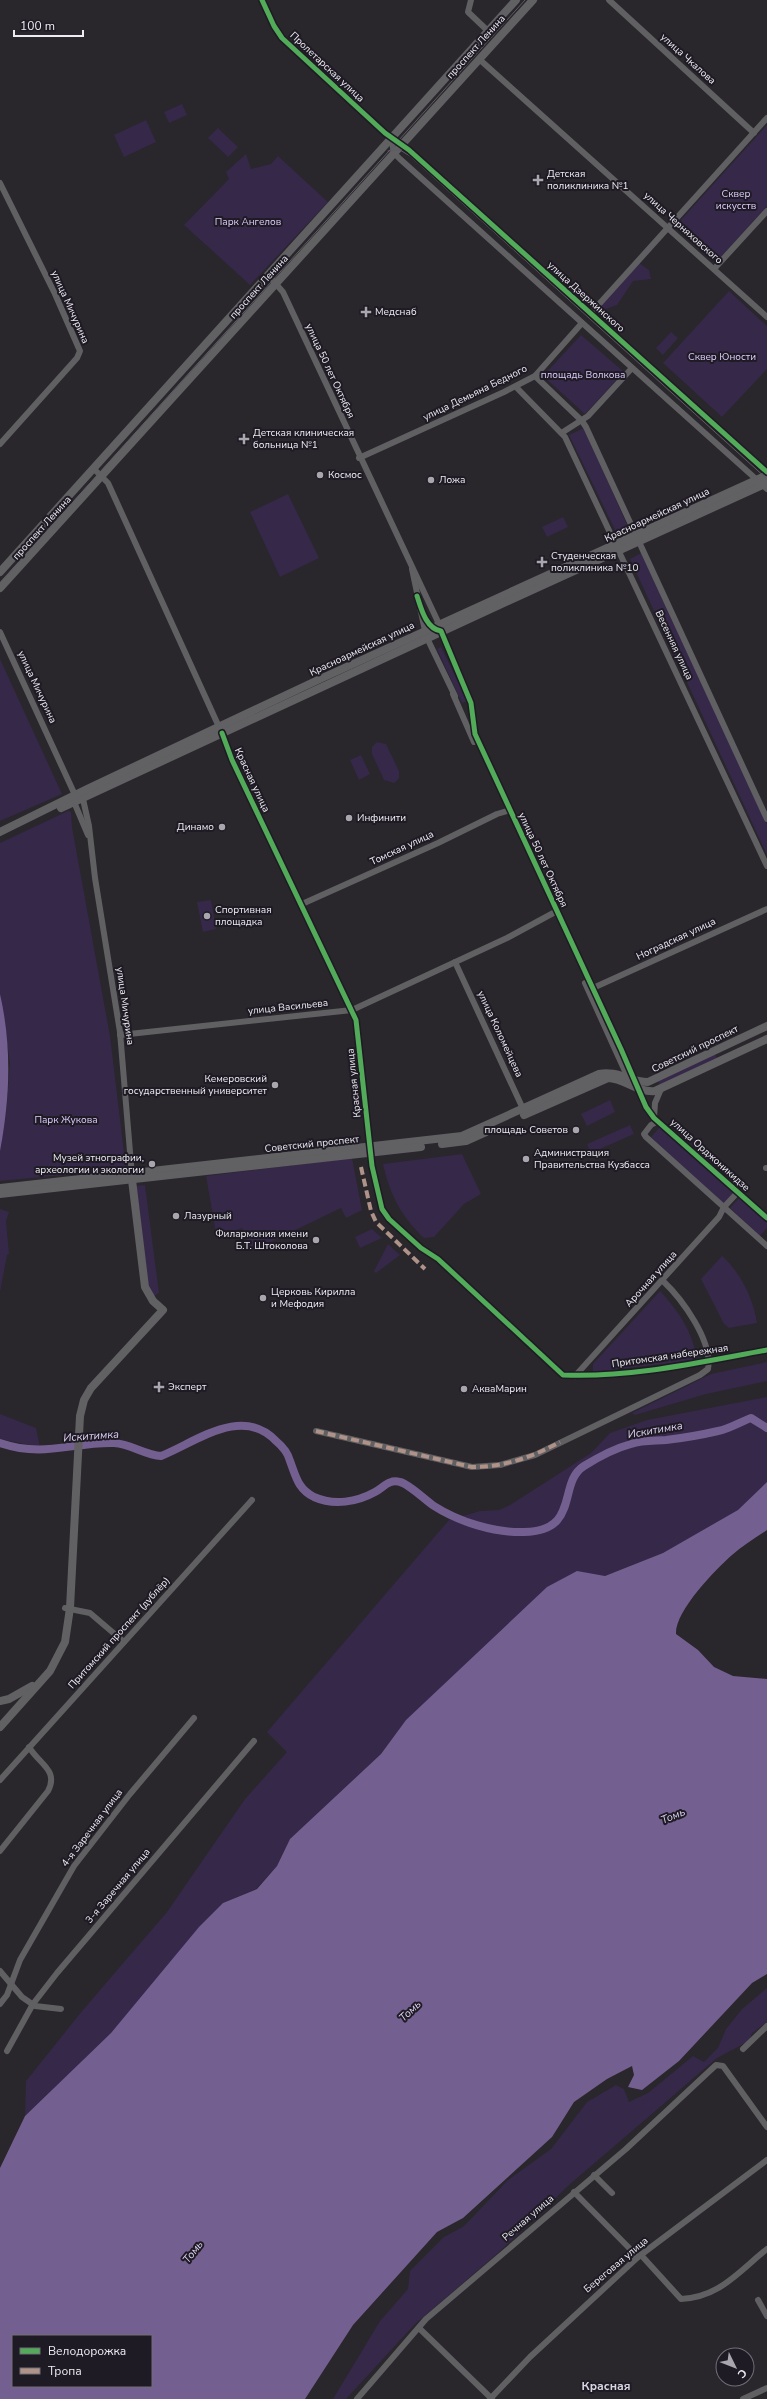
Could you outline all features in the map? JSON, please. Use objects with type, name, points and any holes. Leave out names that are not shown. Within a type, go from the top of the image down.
[{"type":"main road","name":"проспект Ленина","points":[[0,572],[516,0]]},
{"type":"main road","name":"проспект Ленина","points":[[0,588],[533,0]]},
{"type":"main road","name":"Красноармейская улица","points":[[77,798],[433,630],[764,484],[767,474]]},
{"type":"main road","points":[[0,832],[77,798]]},
{"type":"main road","points":[[0,838],[77,798]]},
{"type":"main road","name":"Советский проспект","points":[[0,1194],[11,1190],[370,1150],[466,1141],[598,1074],[614,1072],[631,1079],[648,1082],[767,1026]]},
{"type":"main road","points":[[740,1038],[737,1041],[737,1046],[745,1049]]},
{"type":"main road","name":"Советский проспект","points":[[524,1112],[608,1078],[613,1078],[649,1092],[661,1088],[767,1039]]},
{"type":"main road","points":[[718,1049],[725,1052],[723,1059]]},
{"type":"main road","points":[[0,1722],[10,1716],[46,1676],[60,1654],[65,1642],[75,1483],[78,1405],[86,1389],[161,1309],[153,1301],[145,1287],[132,1177]]},
{"type":"main road","name":"Советский проспект","points":[[0,1188],[11,1190]]},
{"type":"main road","points":[[0,1722],[40,1678],[62,1637],[67,1608]]},
{"type":"main road","points":[[0,1701],[28,1690]]},
{"type":"street","name":"Пролетарская улица","points":[[262,0],[274,26],[282,38],[391,138]]},
{"type":"street","points":[[471,0],[468,12],[488,31]]},
{"type":"street","name":"улица Чкалова","points":[[609,0],[754,133]]},
{"type":"street","name":"улица Черняховского","points":[[479,59],[767,317]]},
{"type":"street","points":[[590,313],[767,118]]},
{"type":"street","name":"улица Дзержинского","points":[[391,138],[402,144],[767,474]]},
{"type":"street","points":[[391,138],[394,153],[632,368],[764,484]]},
{"type":"street","name":"улица Мичурина","points":[[0,183],[55,294],[80,351],[77,358],[0,444]]},
{"type":"street","points":[[714,269],[767,211]]},
{"type":"street","name":"улица 50 лет Октября","points":[[268,275],[283,292],[411,566],[454,694],[631,1079],[638,1088]]},
{"type":"street","name":"улица Демьяна Бедного","points":[[360,458],[516,387],[535,376],[582,323]]},
{"type":"street","points":[[563,432],[582,421],[632,368]]},
{"type":"street","name":"Весенняя улица","points":[[535,376],[582,421],[767,819]]},
{"type":"street","name":"Весенняя улица","points":[[516,387],[563,432],[619,548],[767,866]]},
{"type":"street","name":"Красная улица","points":[[93,468],[108,483],[220,730],[232,760],[356,1020],[370,1150],[380,1202],[385,1215],[564,1375],[575,1376]]},
{"type":"street","name":"улица 50 лет Октября","points":[[411,566],[416,596],[472,703],[475,734],[508,810]]},
{"type":"street","name":"улица Мичурина","points":[[0,632],[88,819],[88,836]]},
{"type":"street","name":"улица 50 лет Октября","points":[[454,694],[463,710],[469,708],[472,703]]},
{"type":"street","name":"улица Мичурина","points":[[77,798],[88,836],[120,1035],[132,1177]]},
{"type":"street","name":"Томская улица","points":[[302,904],[508,810]]},
{"type":"street","name":"Ноградская улица","points":[[593,988],[767,909]]},
{"type":"street","name":"улица 50 лет Октября","points":[[556,913],[593,988],[631,1079]]},
{"type":"street","name":"улица Васильева","points":[[120,1035],[352,1010],[556,913]]},
{"type":"street","name":"улица Коломейцева","points":[[455,962],[524,1112]]},
{"type":"street","name":"улица Орджоникидзе","points":[[638,1088],[646,1107],[656,1120],[767,1218]]},
{"type":"street","points":[[661,1088],[655,1103],[656,1120],[644,1134],[646,1137],[767,1246]]},
{"type":"street","name":"Арочная улица","points":[[575,1376],[663,1281],[719,1217],[724,1207],[738,1192]]},
{"type":"street","name":"Притомская набережная","points":[[316,1431],[472,1466],[500,1465],[535,1455],[700,1375],[708,1369],[708,1360],[695,1322],[680,1298],[663,1281]]},
{"type":"street","name":"Притомская набережная","points":[[575,1376],[636,1372],[767,1350]]},
{"type":"street","name":"Притомский проспект (дублёр)","points":[[0,1780],[252,1500]]},
{"type":"street","points":[[67,1608],[82,1610],[98,1618],[124,1642]]},
{"type":"street","name":"4-я Заречная улица","points":[[0,2004],[7,1995],[20,1960],[74,1866],[130,1794],[194,1718]]},
{"type":"street","name":"3-я Заречная улица","points":[[7,2051],[33,2004],[57,1973],[254,1741]]},
{"type":"street","points":[[0,1851],[48,1791],[52,1783],[51,1774],[29,1747]]},
{"type":"street","points":[[0,1971],[12,1982],[22,1997],[33,2004],[61,2009]]},
{"type":"street","points":[[743,2049],[767,2026]]},
{"type":"street","name":"Речная улица","points":[[357,2399],[419,2328],[450,2298],[626,2149],[716,2065],[723,2066],[767,2127]]},
{"type":"street","name":"Береговая улица","points":[[491,2399],[541,2346],[639,2256],[767,2160]]},
{"type":"street","points":[[594,2175],[612,2193]]},
{"type":"street","points":[[574,2192],[681,2299],[698,2298],[718,2289],[767,2249]]},
{"type":"street","points":[[758,2300],[767,2316]]},
{"type":"street","points":[[419,2328],[491,2399]]},
{"type":"street","points":[[743,2399],[767,2388]]},
{"type":"green space","points":[[182,104],[187,115],[169,123],[164,112]]},
{"type":"green space","points":[[146,120],[156,142],[124,157],[114,135]]},
{"type":"green space","name":"Сквер искусств","points":[[767,125],[767,206],[719,259],[679,222]]},
{"type":"green space","points":[[218,128],[238,147],[228,157],[208,138]]},
{"type":"green space","name":"Парк Ангелов","points":[[246,154],[251,169],[271,164],[278,156],[328,202],[250,285],[184,225],[229,179],[226,172]]},
{"type":"green space","points":[[639,263],[649,270],[651,279],[633,281],[617,305],[603,310],[600,306]]},
{"type":"green space","name":"Сквер Юности","points":[[729,291],[767,326],[767,369],[722,417],[663,363]]},
{"type":"green space","points":[[671,332],[678,338],[663,355],[656,348]]},
{"type":"green space","name":"площадь Волкова","points":[[581,335],[624,372],[585,414],[543,376]]},
{"type":"green space","points":[[584,428],[628,527],[616,532],[569,435]]},
{"type":"green space","points":[[288,494],[319,558],[280,577],[250,512]]},
{"type":"green space","points":[[563,517],[568,527],[547,537],[542,527]]},
{"type":"green space","points":[[641,553],[767,824],[767,855],[630,559]]},
{"type":"green space","points":[[441,647],[467,701],[462,703],[437,649]]},
{"type":"green space","points":[[0,659],[62,794],[0,821]]},
{"type":"green space","points":[[377,742],[386,744],[399,771],[399,778],[394,783],[384,780],[372,754],[372,747]]},
{"type":"green space","points":[[361,755],[370,774],[359,780],[350,760]]},
{"type":"green space","name":"Парк Жукова","points":[[68,811],[71,812],[72,827],[110,1036],[126,1169],[0,1181],[0,1151],[6,1114],[10,1063],[0,994],[0,843]]},
{"type":"green space","name":"Спортивная площадка","points":[[211,900],[216,929],[203,932],[197,902]]},
{"type":"green space","points":[[715,1054],[717,1058],[660,1085],[658,1080]]},
{"type":"green space","points":[[610,1100],[615,1112],[587,1126],[581,1114]]},
{"type":"green space","points":[[630,1125],[634,1134],[591,1153],[587,1144]]},
{"type":"green space","points":[[660,1127],[734,1194],[724,1205],[651,1137]]},
{"type":"green space","points":[[462,1154],[481,1194],[464,1204],[434,1237],[424,1238],[409,1222],[393,1195],[383,1164]]},
{"type":"green space","points":[[352,1158],[362,1210],[346,1218],[341,1208],[252,1251],[242,1228],[217,1239],[206,1176]]},
{"type":"green space","points":[[145,1185],[159,1293],[154,1296],[149,1291],[135,1186]]},
{"type":"green space","points":[[740,1197],[767,1222],[767,1228],[760,1236],[730,1208]]},
{"type":"green space","points":[[0,1209],[9,1212],[6,1221],[9,1254],[7,1255],[0,1292]]},
{"type":"green space","points":[[372,1229],[382,1238],[360,1248],[355,1237]]},
{"type":"green space","points":[[388,1244],[400,1255],[376,1273],[374,1271]]},
{"type":"green space","points":[[722,1256],[735,1270],[745,1286],[753,1304],[757,1323],[729,1328],[724,1324],[701,1279]]},
{"type":"green space","points":[[660,1291],[674,1307],[684,1323],[692,1340],[697,1360],[593,1372],[593,1364]]},
{"type":"green space","points":[[767,1362],[767,1381],[706,1394],[635,1415],[632,1413],[711,1374]]},
{"type":"green space","points":[[767,1397],[767,1482],[739,1510],[663,1553],[605,1576],[577,1572],[406,1720],[381,1754],[290,1839],[277,1866],[256,1889],[223,1903],[111,2033],[25,2116],[26,2081],[82,2011],[167,1912],[245,1799],[287,1752],[267,1732],[449,1520],[480,1511],[499,1510],[510,1505],[591,1453],[610,1433],[647,1420]]},
{"type":"green space","points":[[0,1414],[36,1428],[40,1447],[0,1439]]},
{"type":"green space","points":[[767,1988],[767,2022],[752,2033],[749,2041],[717,2058],[569,2185],[498,2253],[415,2324],[346,2399],[333,2399],[380,2321],[408,2289],[410,2271],[444,2237],[464,2226],[508,2180],[551,2149],[587,2102],[616,2085],[624,2089],[629,2102],[648,2093],[693,2056],[704,2062],[718,2048],[726,2029],[742,2009]]},
{"type":"water","points":[[0,994],[4,1014],[8,1053],[8,1092],[0,1151]]},
{"type":"water","name":"Томь","points":[[767,1482],[767,1530],[736,1552],[697,1592],[682,1614],[677,1625],[676,1634],[698,1650],[714,1667],[733,1676],[767,1679],[767,1974],[752,1983],[679,2061],[642,2090],[628,2087],[634,2075],[632,2066],[607,2079],[574,2102],[552,2137],[463,2218],[437,2232],[353,2325],[305,2399],[0,2399],[0,2168],[25,2116],[111,2033],[199,1927],[223,1903],[257,1889],[277,1866],[290,1839],[381,1754],[406,1720],[547,1587],[577,1571],[605,1576],[663,1553],[738,1510]]},
{"type":"waterway","name":"Искитимка","points":[[0,1443],[31,1449],[114,1443],[126,1445],[149,1454],[161,1456],[219,1430],[234,1426],[249,1426],[263,1431],[280,1445],[288,1455],[301,1486],[314,1497],[322,1500],[345,1502],[361,1498],[375,1492],[387,1484],[396,1481],[404,1483],[444,1512],[466,1522],[501,1531],[524,1532],[542,1530],[554,1524],[561,1515],[571,1483],[576,1474],[584,1466],[613,1451],[640,1442],[666,1440],[722,1430],[751,1418],[767,1428]]},
{"type":"tram line","points":[[0,583],[525,0]]},
{"type":"tram line","points":[[388,151],[400,150],[410,156],[767,479]]},
{"type":"marked path","points":[[361,1167],[371,1211],[376,1222],[425,1269]]},
{"type":"marked path","points":[[316,1431],[472,1467],[496,1465],[529,1457],[560,1442]]},
{"type":"cycle path","points":[[262,0],[274,26],[282,38],[385,133],[409,150],[767,472]]},
{"type":"cycle path","points":[[417,596],[422,612],[428,622],[431,626],[441,631],[471,703],[475,734],[621,1049],[646,1107],[654,1118],[767,1218]]},
{"type":"cycle path","points":[[222,733],[232,760],[356,1020],[372,1166],[382,1209],[389,1219],[421,1248],[438,1259],[563,1375],[640,1372],[767,1350]]},
{"type":"place","name":"Детская поликлиника №1","points":[[538,180]]},
{"type":"place","name":"Медснаб","points":[[366,312]]},
{"type":"place","name":"Детская клиническая больница №1","points":[[244,439]]},
{"type":"place","name":"Космос","points":[[320,475]]},
{"type":"place","name":"Ложа","points":[[431,480]]},
{"type":"place","name":"Студенческая поликлиника №10","points":[[542,562]]},
{"type":"place","name":"Инфинити","points":[[349,818]]},
{"type":"place","name":"Динамо","points":[[222,827]]},
{"type":"place","name":"Спортивная площадка","points":[[207,916]]},
{"type":"place","name":"Кемеровский государственный университет","points":[[275,1085]]},
{"type":"place","name":"площадь Советов","points":[[576,1130]]},
{"type":"place","name":"Администрация Правительства Кузбасса","points":[[526,1159]]},
{"type":"place","name":"Музей этнографии, археологии и экологии","points":[[152,1164]]},
{"type":"place","name":"Лазурный","points":[[176,1216]]},
{"type":"place","name":"Филармония имени Б.Т. Штоколова","points":[[316,1240]]},
{"type":"place","name":"Церковь Кирилла и Мефодия","points":[[263,1298]]},
{"type":"place","name":"Эксперт","points":[[159,1387]]},
{"type":"place","name":"АкваМарин","points":[[464,1389]]},
{"type":"district","name":"Красная","points":[[606,2386]]}]
